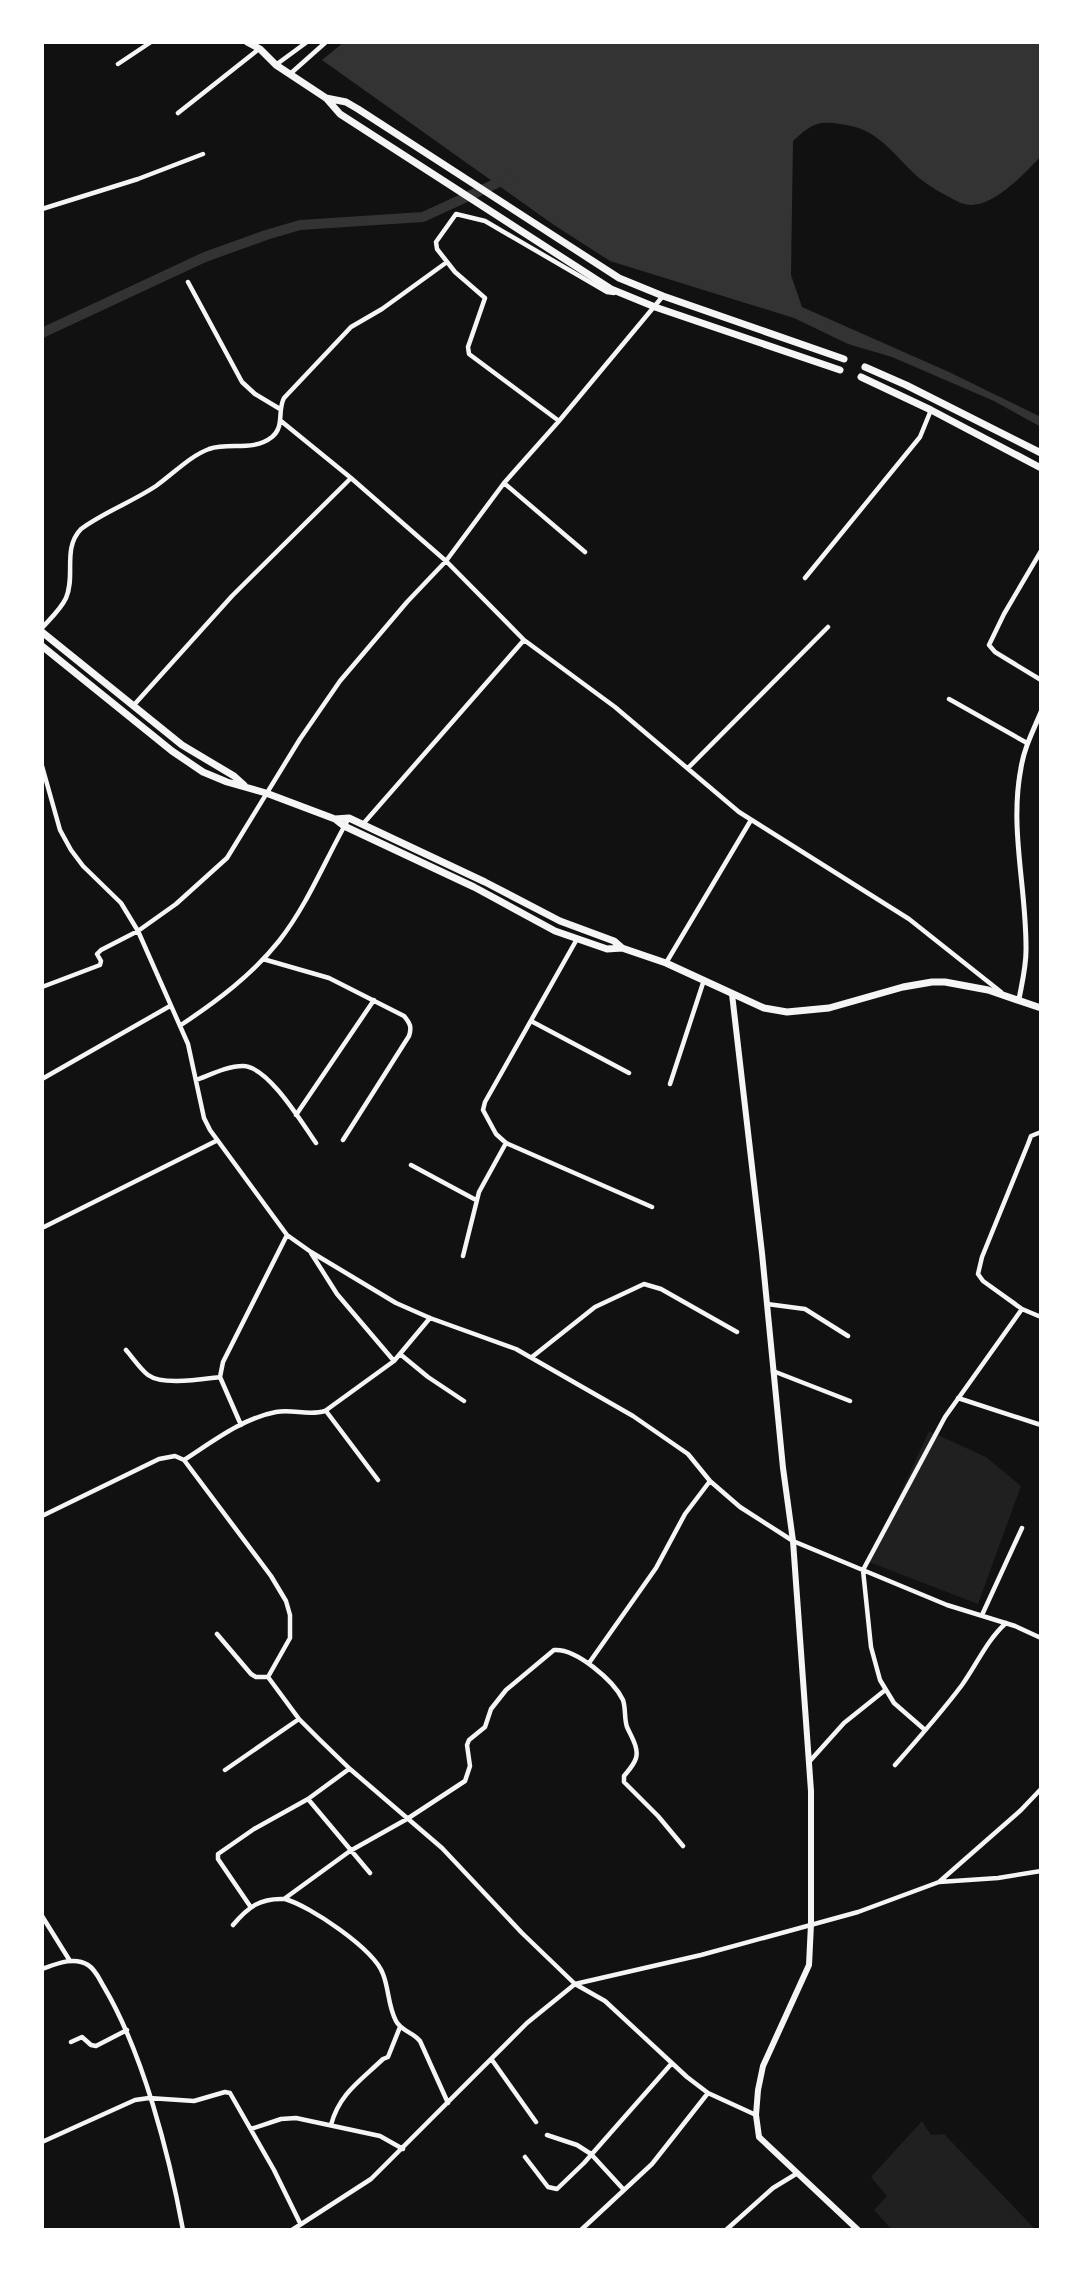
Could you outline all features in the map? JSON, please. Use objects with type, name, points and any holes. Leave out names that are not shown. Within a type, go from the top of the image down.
[{"type":"main road","points":[[247,42],[259,45],[276,65],[326,98],[346,102],[358,109],[619,278],[844,359]]},
{"type":"main road","points":[[326,98],[332,108],[351,121],[611,289],[654,307],[840,370]]},
{"type":"main road","points":[[865,367],[1041,453]]},
{"type":"main road","points":[[861,377],[931,410],[1041,468]]},
{"type":"main road","points":[[931,410],[936,400]]},
{"type":"main road","points":[[42,630],[182,745],[234,776],[248,788]]},
{"type":"main road","points":[[42,646],[185,761],[226,782],[266,793],[335,819],[344,826],[577,939],[607,949],[622,948]]},
{"type":"main road","points":[[335,819],[349,818],[474,876],[561,921],[614,941],[622,948],[666,963],[764,1009],[787,1012],[829,1008],[903,987],[932,982],[962,985],[1004,995],[1041,1008]]},
{"type":"main road","points":[[732,994],[793,1541],[811,1791],[811,1924],[808,1965],[763,2066],[756,2115],[759,2137],[854,2229]]},
{"type":"street","points":[[118,64],[151,42]]},
{"type":"street","points":[[276,65],[307,42]]},
{"type":"street","points":[[290,74],[326,42]]},
{"type":"street","points":[[178,113],[259,45]]},
{"type":"street","points":[[42,209],[138,179],[203,154]]},
{"type":"street","points":[[559,421],[469,354],[468,347],[485,298],[464,281],[447,262],[436,242],[453,216],[460,214],[485,221],[607,292],[620,293]]},
{"type":"street","points":[[42,630],[67,597],[71,546],[74,536],[81,529],[149,490],[205,451],[219,447],[250,446],[268,439],[279,429],[279,409],[284,398],[344,333],[447,262]]},
{"type":"street","points":[[188,282],[242,382],[279,409]]},
{"type":"street","points":[[42,987],[100,965],[97,954],[101,950],[138,931],[176,904],[227,858],[266,793],[340,681],[446,561],[504,483],[663,296]]},
{"type":"street","points":[[805,578],[920,437],[931,410]]},
{"type":"street","points":[[281,421],[446,561],[524,640],[615,707],[751,820],[909,919],[1004,995]]},
{"type":"street","points":[[132,706],[232,596],[351,478]]},
{"type":"street","points":[[504,483],[585,552]]},
{"type":"street","points":[[1041,551],[989,645],[995,652],[1041,680]]},
{"type":"street","points":[[688,768],[828,627]]},
{"type":"street","points":[[363,825],[524,640]]},
{"type":"street","points":[[949,698],[1027,743]]},
{"type":"street","points":[[1019,999],[1026,948],[1016,820],[1021,768],[1027,743],[1041,712]]},
{"type":"street","points":[[42,766],[60,830],[71,850],[83,866],[121,902],[138,931],[181,1025],[191,1054],[204,1118],[216,1141],[287,1235],[396,1303],[430,1318],[480,1334],[532,1357],[655,1430],[688,1454],[710,1481],[740,1507],[793,1541],[947,1605],[1006,1622],[1041,1638]]},
{"type":"street","points":[[181,1025],[223,997],[263,959],[292,923],[349,818]]},
{"type":"street","points":[[666,963],[751,820]]},
{"type":"street","points":[[577,939],[485,1101],[483,1110],[496,1135],[506,1143],[652,1207]]},
{"type":"street","points":[[263,959],[329,978],[404,1016],[412,1028],[343,1140]]},
{"type":"street","points":[[670,1084],[704,980]]},
{"type":"street","points":[[296,1115],[374,1000]]},
{"type":"street","points":[[42,1079],[170,1006]]},
{"type":"street","points":[[531,1021],[629,1073]]},
{"type":"street","points":[[196,1080],[231,1068],[251,1067],[267,1079],[316,1143]]},
{"type":"street","points":[[1041,1132],[1031,1136],[982,1257],[978,1274],[983,1281],[1021,1308],[1041,1317]]},
{"type":"street","points":[[42,1228],[216,1141]]},
{"type":"street","points":[[463,1256],[476,1200],[483,1182],[506,1143]]},
{"type":"street","points":[[411,1165],[476,1200]]},
{"type":"street","points":[[241,1425],[220,1377],[228,1350],[287,1235]]},
{"type":"street","points":[[311,1252],[337,1294],[394,1361]]},
{"type":"street","points":[[532,1357],[595,1307],[644,1284],[661,1289],[737,1332]]},
{"type":"street","points":[[767,1304],[811,1312],[848,1336]]},
{"type":"street","points":[[925,1730],[884,1691],[871,1647],[863,1570],[945,1417],[1021,1308]]},
{"type":"street","points":[[184,1460],[241,1425],[274,1412],[315,1414],[326,1411],[394,1361],[430,1318]]},
{"type":"street","points":[[126,1350],[146,1374],[153,1378],[172,1381],[220,1377]]},
{"type":"street","points":[[400,1354],[464,1401]]},
{"type":"street","points":[[773,1371],[850,1401]]},
{"type":"street","points":[[958,1398],[1041,1425]]},
{"type":"street","points":[[326,1411],[378,1480]]},
{"type":"street","points":[[42,1516],[159,1459],[175,1456],[184,1460],[271,1576],[286,1601],[290,1615],[290,1637],[268,1677]]},
{"type":"street","points":[[589,1663],[656,1568],[685,1514],[710,1481]]},
{"type":"street","points":[[982,1615],[1022,1528]]},
{"type":"street","points":[[895,1765],[959,1689],[994,1634],[1006,1622]]},
{"type":"street","points":[[217,1634],[251,1674],[268,1677]]},
{"type":"street","points":[[285,1899],[350,1851],[407,1819],[465,1781],[470,1766],[467,1742],[485,1727],[491,1709],[506,1690],[554,1650],[561,1650],[589,1663],[620,1696],[637,1753],[635,1761],[624,1776],[624,1782],[683,1846]]},
{"type":"street","points":[[268,1677],[299,1719],[350,1769],[442,1848],[522,1933],[575,1984],[605,2001],[708,2093],[756,2115]]},
{"type":"street","points":[[808,1762],[844,1723],[884,1691]]},
{"type":"street","points":[[225,1770],[299,1719]]},
{"type":"street","points":[[250,1906],[218,1859],[218,1854],[254,1829],[309,1799],[350,1769]]},
{"type":"street","points":[[939,1882],[1041,1789]]},
{"type":"street","points":[[309,1799],[370,1873]]},
{"type":"street","points":[[292,2230],[371,2179],[527,2023],[575,1984],[701,1955],[858,1912],[939,1882],[998,1878],[1041,1871]]},
{"type":"street","points":[[233,1925],[250,1906],[273,1898],[285,1899],[300,1903],[358,1944],[384,1974],[388,2000],[400,2027],[420,2041],[448,2103]]},
{"type":"street","points":[[42,1916],[70,1961]]},
{"type":"street","points":[[42,1969],[70,1961],[86,1964],[94,1971],[118,2011],[127,2030],[166,2155],[183,2230]]},
{"type":"street","points":[[331,2125],[336,2106],[388,2057],[400,2027]]},
{"type":"street","points":[[71,2042],[82,2037],[96,2046],[127,2030]]},
{"type":"street","points":[[492,2060],[536,2122]]},
{"type":"street","points":[[525,2157],[552,2189],[561,2186],[672,2063]]},
{"type":"street","points":[[42,2142],[135,2100],[149,2098],[194,2101],[230,2093],[295,2208],[300,2223]]},
{"type":"street","points":[[581,2230],[652,2164],[708,2093]]},
{"type":"street","points":[[251,2129],[281,2119],[296,2119],[380,2136],[403,2149]]},
{"type":"street","points":[[547,2135],[567,2141],[591,2154],[624,2190]]},
{"type":"street","points":[[726,2230],[773,2188],[796,2174]]},
{"type":"shaded area","points":[[344,42],[1041,42],[1041,156],[1009,187],[981,204],[968,205],[958,202],[923,181],[879,139],[859,128],[822,123],[806,130],[793,141],[791,275],[802,307],[949,372],[1041,417],[1041,427],[994,401],[892,357],[848,344],[794,318],[610,261],[554,225],[322,60]]},
{"type":"shaded area","points":[[929,1431],[986,1457],[1021,1486],[978,1604],[869,1562]]},
{"type":"shaded area","points":[[922,2121],[931,2135],[944,2134],[1036,2230],[892,2230],[874,2210],[887,2196],[871,2177]]},
{"type":"waterway","points":[[42,333],[205,257],[266,235],[300,225],[423,217],[508,178]]}]
